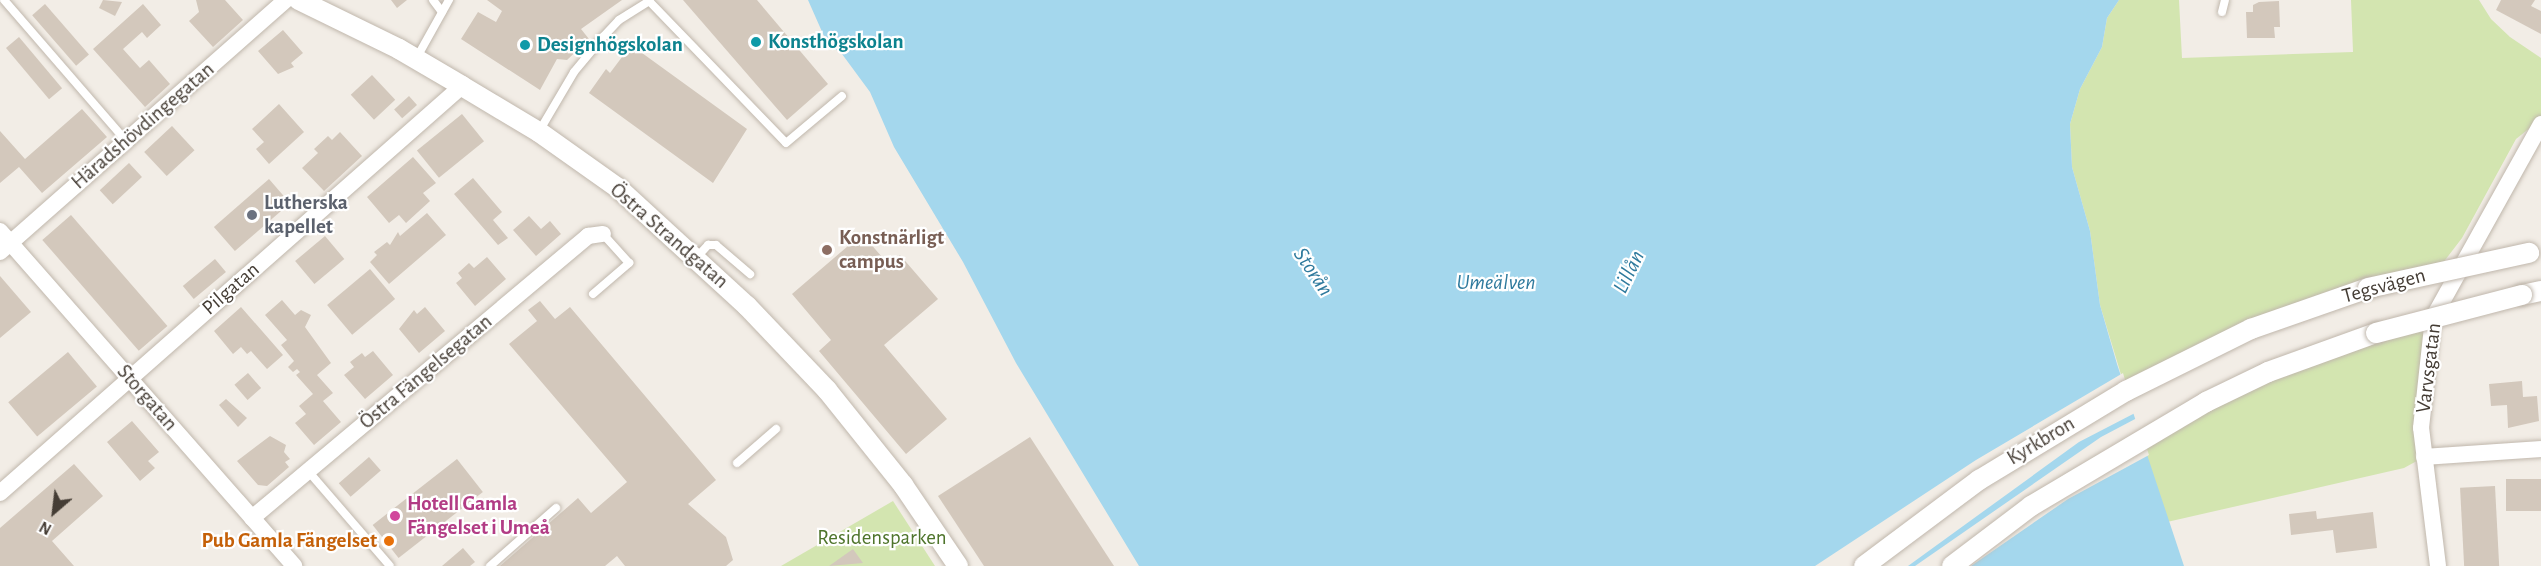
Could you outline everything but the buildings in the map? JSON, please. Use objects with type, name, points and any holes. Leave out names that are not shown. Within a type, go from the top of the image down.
[{"type":"street","name":"Häradshövdingegatan","points":[[4,242],[126,141],[285,0]]},
{"type":"street","name":"Östra Strandgatan","points":[[299,0],[415,59],[462,86],[539,132],[618,188],[696,258],[827,390],[903,484],[958,566]]},
{"type":"street","name":"Pilgatan","points":[[0,493],[462,86]]},
{"type":"street","name":"Varvsgatan","points":[[2438,566],[2421,428],[2433,318],[2541,124]]},
{"type":"street","name":"Östra Fängelsegatan","points":[[252,518],[588,236],[603,234]]},
{"type":"street","name":"Storgatan","points":[[4,242],[130,377],[294,566]]},
{"type":"street","name":"Tegsvägen","points":[[2232,338],[2368,288],[2535,253]]},
{"type":"street","name":"Tegsvägen","points":[[1952,566],[2031,506],[2139,438],[2268,372],[2376,333],[2532,293]]},
{"type":"street","name":"Kyrkbron","points":[[1864,566],[1979,480],[2043,439],[2136,385],[2232,338]]},
{"type":"street","points":[[2424,457],[2541,449]]},
{"type":"lane","points":[[4,0],[126,141]]},
{"type":"lane","points":[[433,0],[442,12]]},
{"type":"lane","points":[[415,59],[449,0]]},
{"type":"lane","points":[[2222,12],[2225,0]]},
{"type":"lane","points":[[544,123],[574,72],[604,36],[619,20],[649,1],[786,143],[842,96]]},
{"type":"lane","points":[[593,294],[629,263],[603,234]]},
{"type":"lane","points":[[696,258],[708,245],[716,244],[750,274]]},
{"type":"lane","points":[[737,464],[776,429]]},
{"type":"lane","points":[[308,471],[390,566]]},
{"type":"lane","points":[[490,566],[556,508]]},
{"type":"green space","points":[[2119,0],[2179,0],[2182,58],[2353,52],[2351,0],[2479,0],[2491,19],[2510,37],[2541,58],[2541,119],[2516,139],[2462,238],[2436,272],[2368,288],[2126,391],[2100,305],[2090,231],[2072,167],[2070,124],[2080,89],[2102,47],[2107,18]]},
{"type":"green space","points":[[2437,315],[2424,457],[2404,468],[2167,522],[2140,438],[2268,372]]},
{"type":"green space","name":"Residensparken","points":[[893,501],[935,566],[781,566]]},
{"type":"water","name":"Umeälven","points":[[808,0],[2119,0],[2107,18],[2102,47],[2080,89],[2070,124],[2072,167],[2090,231],[2100,305],[2117,364],[2184,566],[1139,566],[1016,363],[963,262],[894,147],[870,92],[842,54],[827,43]]},
{"type":"pier","points":[[2123,373],[2135,413],[2079,442],[1908,566],[1815,566],[1976,460]]},
{"type":"pier","points":[[2137,418],[2149,455],[2068,499],[1971,566],[1915,566],[2101,437]]},
{"type":"place","name":"Konsthögskolan","points":[[756,42]]},
{"type":"place","name":"Designhögskolan","points":[[525,45]]},
{"type":"place","name":"Lutherska kapellet","points":[[252,215]]},
{"type":"place","name":"Konstnärligt campus","points":[[827,250]]},
{"type":"place","name":"Hotell Gamla Fängelset i Umeå","points":[[395,516]]},
{"type":"place","name":"Pub Gamla Fängelset","points":[[389,541]]},
{"type":"water label","name":"Storån","points":[[1313,272]]},
{"type":"water label","name":"Lillån","points":[[1629,272]]}]
